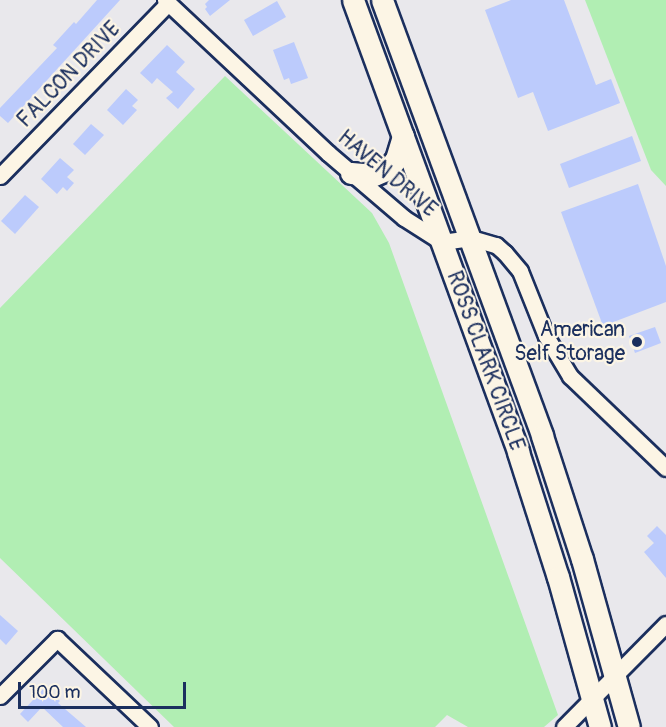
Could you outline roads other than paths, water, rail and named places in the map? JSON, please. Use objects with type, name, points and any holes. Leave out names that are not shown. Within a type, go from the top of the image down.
[{"type":"highway","name":"ROSS CLARK CIRCLE","points":[[353,0],[518,452],[558,577],[600,727]]},
{"type":"highway","name":"ROSS CLARK CIRCLE","points":[[382,0],[542,436],[615,673],[629,727]]},
{"type":"highway","points":[[351,173],[374,175],[388,169],[396,159],[403,136]]},
{"type":"street","name":"HAVEN DRIVE","points":[[166,2],[351,173],[404,218],[442,242],[471,238],[496,245],[514,262],[561,364],[585,392],[666,468]]},
{"type":"street","name":"FALCON DRIVE","points":[[0,176],[166,2]]},
{"type":"street","points":[[564,727],[666,624]]},
{"type":"street","points":[[2,690],[57,639],[150,727]]},
{"type":"place","name":"American Self Storage","points":[[637,342]]}]
